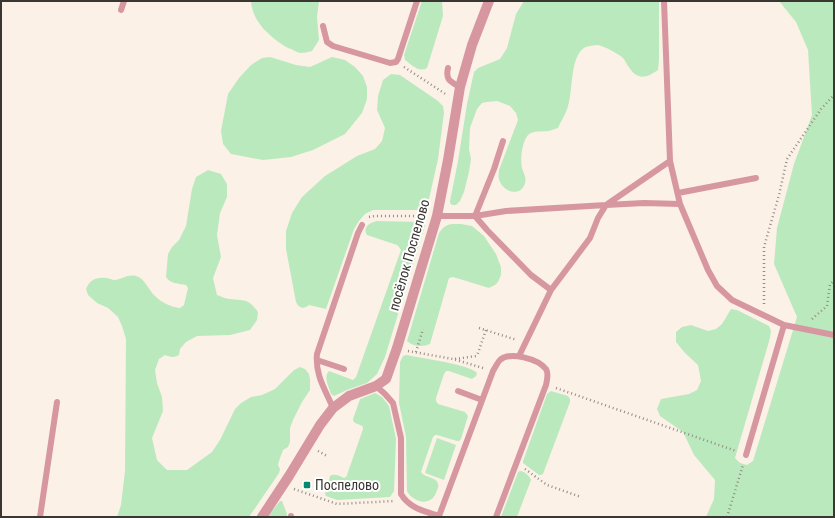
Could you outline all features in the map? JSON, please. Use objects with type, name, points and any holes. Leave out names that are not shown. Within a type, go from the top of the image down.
[{"type":"street","name":"посёлок Поспелово","points":[[262,517],[320,425],[333,408],[349,396],[376,386],[386,379],[397,348],[437,216],[460,87],[472,45],[489,1]]},
{"type":"lane","points":[[121,10],[124,1]]},
{"type":"lane","points":[[323,26],[327,42],[333,46],[390,63],[396,62],[417,1]]},
{"type":"lane","points":[[664,1],[670,161],[680,204],[708,270],[718,286],[732,300],[784,325],[834,335]]},
{"type":"lane","points":[[448,68],[448,78],[451,82],[460,87]]},
{"type":"lane","points":[[474,216],[494,169],[503,141]]},
{"type":"lane","points":[[519,356],[551,290],[590,238],[598,218],[606,205],[670,161]]},
{"type":"lane","points":[[678,193],[756,178]]},
{"type":"lane","points":[[437,216],[474,216],[506,211],[644,203],[680,204]]},
{"type":"lane","points":[[474,216],[531,276],[551,290]]},
{"type":"lane","points":[[333,408],[319,376],[317,354],[362,225]]},
{"type":"lane","points":[[746,455],[784,325]]},
{"type":"lane","points":[[376,386],[393,403],[401,438],[401,494],[405,501],[414,507],[440,516],[493,371],[500,360],[508,356],[519,356],[539,363],[546,370],[548,374],[546,385],[496,517]]},
{"type":"lane","points":[[317,360],[344,369]]},
{"type":"lane","points":[[458,391],[482,400]]},
{"type":"lane","points":[[40,517],[57,402]]},
{"type":"path","points":[[396,62],[457,101]]},
{"type":"path","points":[[764,316],[764,247],[779,195],[787,159],[821,108],[834,96]]},
{"type":"path","points":[[362,225],[369,217],[374,216],[437,216]]},
{"type":"path","points":[[807,323],[827,306],[830,284],[834,281]]},
{"type":"path","points":[[479,328],[526,342]]},
{"type":"path","points":[[416,352],[423,329]]},
{"type":"path","points":[[453,359],[476,356],[486,330]]},
{"type":"path","points":[[397,348],[453,359],[493,371]]},
{"type":"path","points":[[546,385],[746,455],[727,517]]},
{"type":"path","points":[[517,462],[547,485],[581,497]]},
{"type":"path","points":[[283,485],[337,504],[405,501]]},
{"type":"green space","points":[[251,1],[319,1],[317,17],[319,40],[312,51],[298,53],[275,39],[264,29],[255,16]]},
{"type":"green space","points":[[422,1],[442,1],[443,16],[427,68],[421,70],[405,60],[404,55]]},
{"type":"green space","points":[[524,1],[659,1],[658,70],[649,75],[642,77],[638,76],[631,71],[623,58],[618,54],[598,45],[589,46],[579,52],[574,66],[570,100],[565,115],[558,128],[549,131],[532,132],[526,138],[521,160],[525,183],[520,191],[516,192],[507,190],[501,184],[499,170],[518,120],[516,113],[510,106],[497,101],[482,103],[477,109],[470,128],[469,149],[471,159],[464,192],[460,201],[456,205],[452,205],[450,201],[474,72],[478,68],[500,59],[507,48],[516,14]]},
{"type":"green space","points":[[779,1],[834,1],[834,517],[706,517],[714,499],[715,480],[694,455],[683,432],[660,416],[657,409],[661,399],[689,394],[697,390],[701,381],[698,365],[676,342],[676,332],[682,327],[691,325],[708,331],[716,329],[722,324],[731,309],[737,310],[769,326],[771,331],[770,338],[735,458],[740,463],[747,465],[753,461],[797,317],[774,264],[777,228],[794,164],[812,115],[808,50],[796,22]]},
{"type":"green space","points":[[270,57],[296,65],[310,67],[332,57],[345,60],[355,67],[363,76],[367,87],[367,99],[362,113],[345,134],[313,150],[291,157],[263,160],[231,154],[223,144],[221,131],[228,94],[239,78],[251,65],[262,58]]},
{"type":"green space","points":[[391,74],[400,75],[443,106],[444,113],[438,159],[426,207],[421,210],[373,210],[365,214],[354,229],[326,309],[309,305],[303,308],[300,307],[296,302],[286,249],[286,231],[292,213],[302,197],[325,176],[357,156],[375,149],[382,141],[385,128],[377,110],[378,96],[383,80]]},
{"type":"green space","points":[[208,170],[221,174],[227,184],[227,197],[220,213],[217,235],[221,257],[213,278],[217,295],[226,299],[243,300],[249,302],[258,312],[257,320],[250,330],[230,335],[197,336],[186,342],[180,349],[179,355],[172,357],[165,355],[159,359],[155,370],[157,383],[162,397],[163,411],[152,438],[157,460],[167,470],[187,470],[212,452],[220,440],[235,409],[241,403],[251,397],[262,395],[275,389],[294,370],[300,367],[305,369],[309,374],[310,390],[302,402],[290,428],[290,442],[288,447],[283,450],[279,461],[279,473],[249,517],[117,517],[121,505],[125,471],[126,339],[118,317],[108,308],[97,303],[88,295],[86,289],[91,281],[99,278],[115,280],[128,276],[136,276],[142,279],[153,294],[164,303],[180,308],[184,305],[188,288],[186,285],[177,284],[167,279],[168,254],[179,240],[186,226],[192,189],[196,177]]},
{"type":"green space","points":[[377,221],[423,222],[425,225],[385,357],[377,374],[367,383],[334,396],[331,394],[326,379],[327,373],[329,371],[353,380],[356,377],[401,250],[397,245],[367,235],[365,230],[366,228]]},
{"type":"green space","points":[[461,224],[472,226],[484,236],[496,254],[501,267],[501,275],[498,282],[489,288],[453,277],[449,278],[430,344],[421,346],[409,343],[407,341],[439,233],[448,225]]},
{"type":"green space","points":[[406,355],[455,364],[477,373],[472,379],[449,371],[446,371],[444,374],[436,401],[438,404],[465,412],[468,416],[461,439],[459,441],[437,435],[433,437],[421,472],[435,480],[438,486],[434,497],[423,502],[411,496],[407,491],[406,437],[399,403],[400,362],[403,356]]},
{"type":"green space","points":[[551,391],[568,396],[570,402],[543,474],[539,475],[523,463],[523,461],[547,394]]},
{"type":"green space","points":[[375,393],[382,397],[389,406],[396,439],[394,491],[390,497],[337,500],[326,496],[325,494],[330,476],[335,475],[344,478],[347,475],[363,429],[362,426],[353,421],[360,399]]},
{"type":"green space","points":[[437,438],[456,445],[444,480],[425,473]]},
{"type":"green space","points":[[520,471],[527,474],[531,480],[517,517],[501,517],[518,472]]},
{"type":"green space","points":[[280,501],[282,501],[287,517],[267,517]]},
{"type":"place","name":"Поспелово","points":[[307,485]]}]
